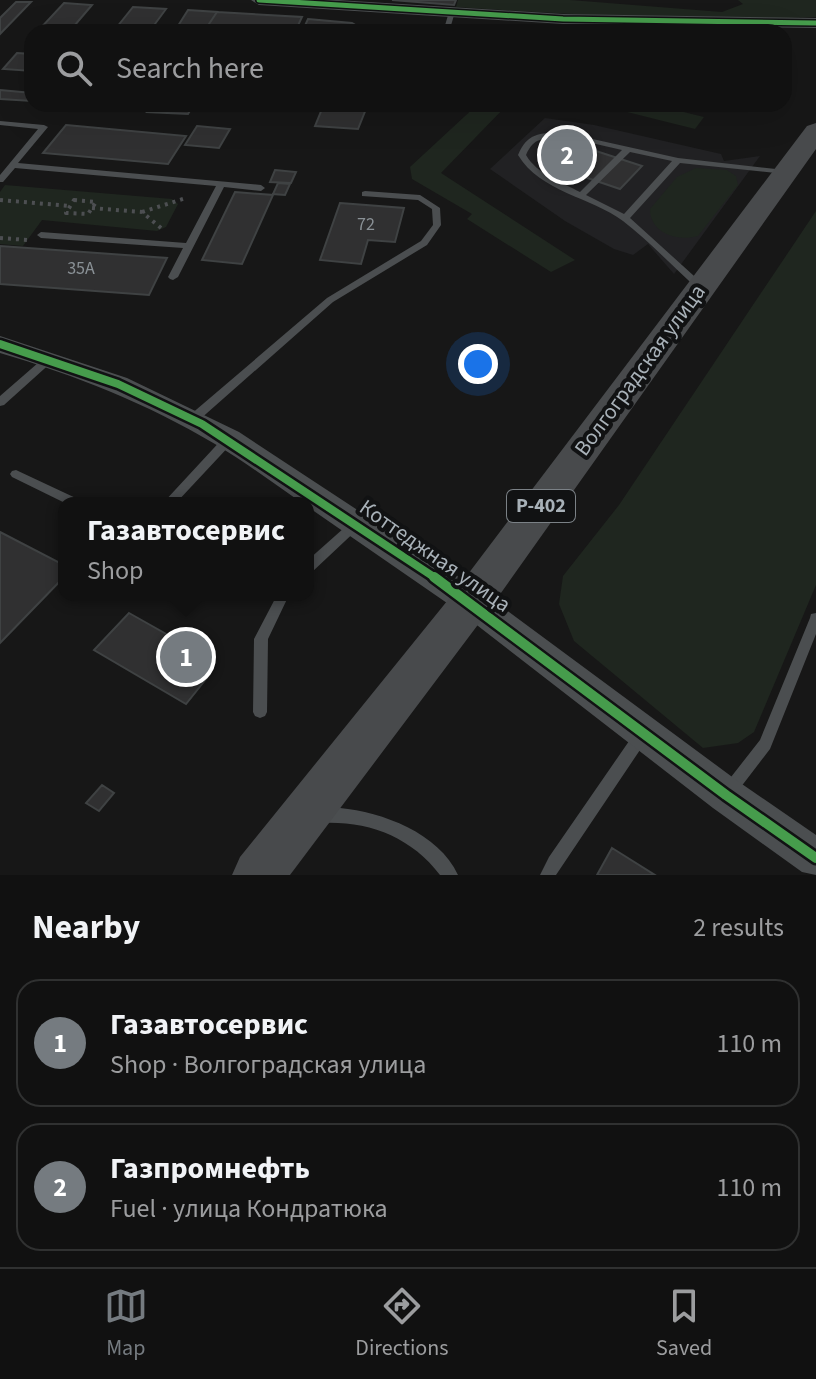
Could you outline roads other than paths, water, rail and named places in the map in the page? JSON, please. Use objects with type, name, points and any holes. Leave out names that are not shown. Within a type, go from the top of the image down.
[{"type":"main road","name":"Волгоградская улица","points":[[258,875],[471,602],[816,131]]},
{"type":"street","points":[[259,0],[563,19],[816,23]]},
{"type":"street","name":"Коттеджная улица","points":[[0,344],[50,358],[126,386],[194,418],[229,439],[471,602],[726,795],[816,858]]},
{"type":"lane","points":[[448,24],[452,12]]},
{"type":"lane","points":[[0,123],[44,127],[0,180]]},
{"type":"lane","points":[[701,287],[625,218],[546,178],[528,165],[522,155],[527,144],[536,137],[561,134],[678,160],[786,172]]},
{"type":"lane","points":[[581,195],[628,149]]},
{"type":"lane","points":[[625,218],[678,160]]},
{"type":"lane","points":[[12,165],[261,188]]},
{"type":"lane","points":[[173,277],[185,245],[221,184]]},
{"type":"lane","points":[[194,418],[330,300],[424,243],[437,225],[436,208],[420,198],[365,194]]},
{"type":"lane","points":[[41,235],[185,245]]},
{"type":"lane","points":[[0,402],[50,358]]},
{"type":"lane","points":[[175,497],[229,439]]},
{"type":"lane","points":[[16,474],[64,497]]},
{"type":"lane","points":[[314,562],[357,523]]},
{"type":"lane","points":[[260,712],[261,639],[280,601]]},
{"type":"lane","points":[[726,795],[765,744],[816,618]]},
{"type":"lane","points":[[548,875],[644,733]]},
{"type":"lane","points":[[301,819],[343,813],[378,821],[416,841],[443,864],[450,875]]},
{"type":"place","name":"Газпромнефть","points":[[567,155]]},
{"type":"place","name":"Газавтосервис","points":[[186,657]]}]
